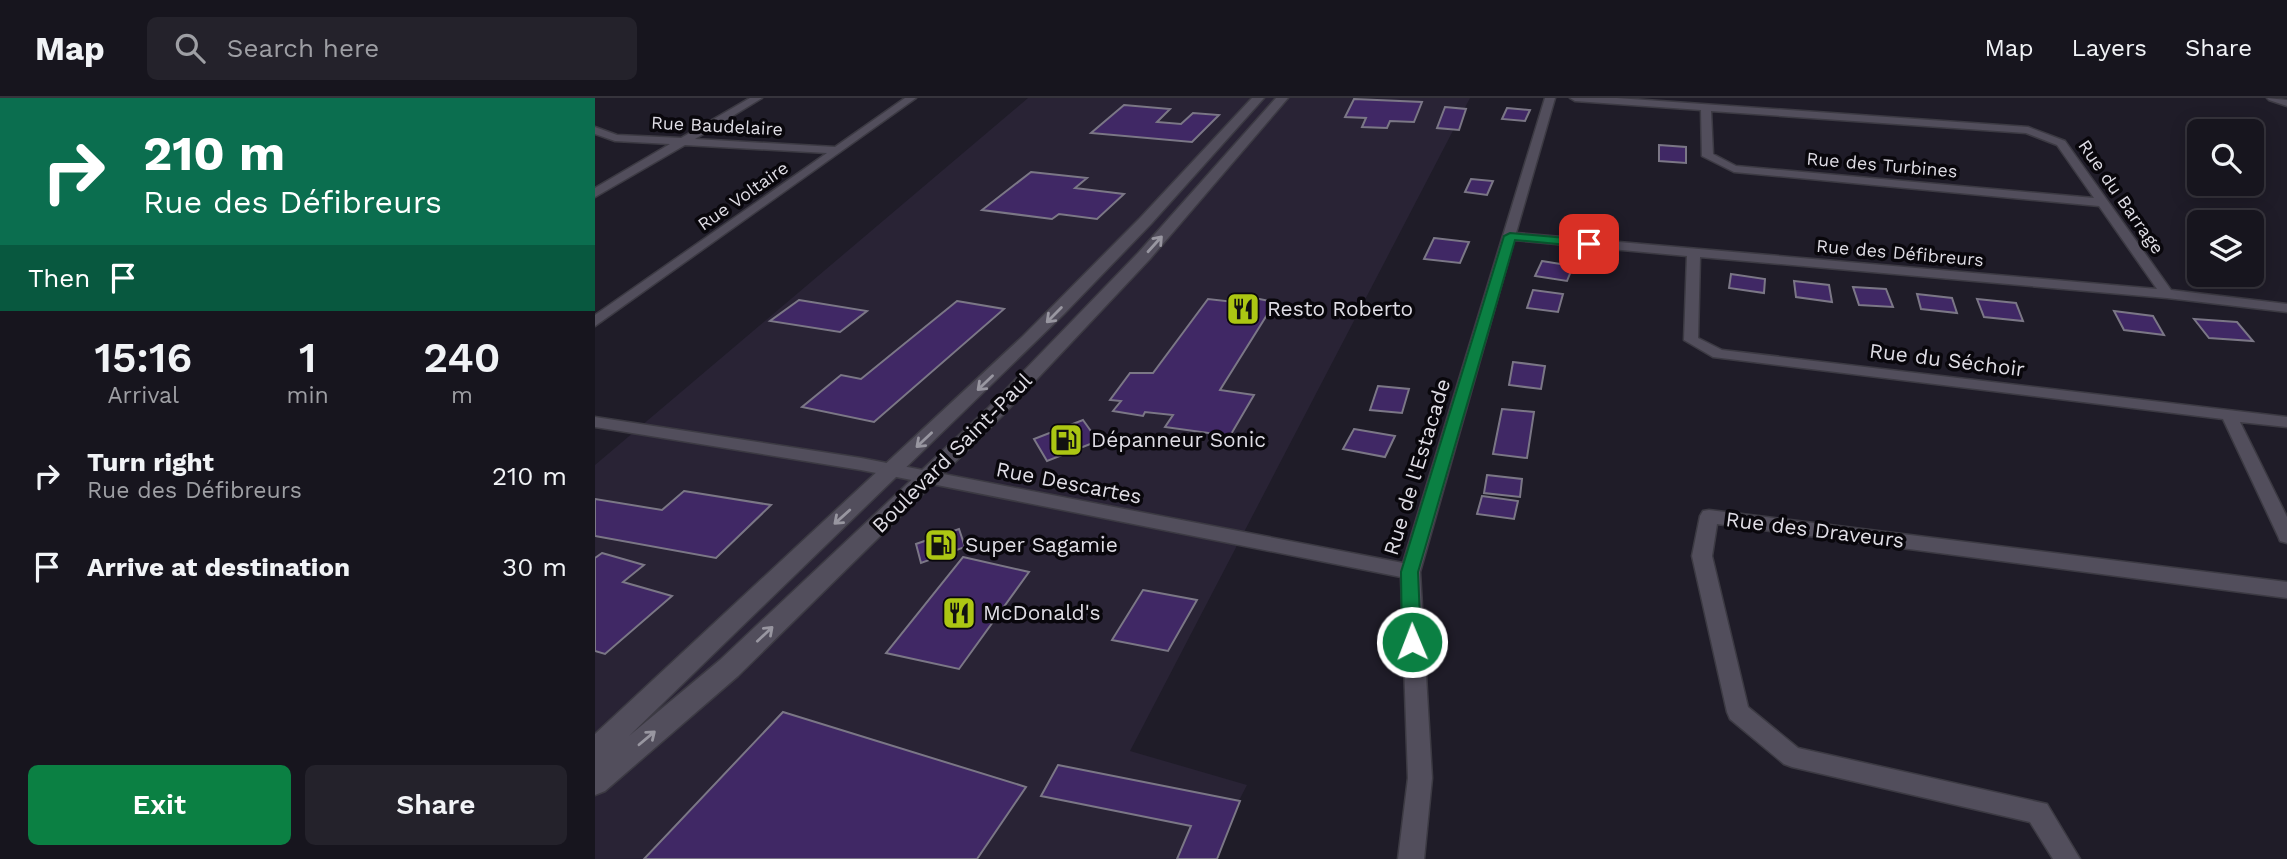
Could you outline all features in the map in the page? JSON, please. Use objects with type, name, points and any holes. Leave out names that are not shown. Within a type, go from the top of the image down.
[{"type":"main road","name":"Boulevard Saint-Paul","points":[[595,752],[691,656],[892,470],[1071,298],[1258,98]]},
{"type":"main road","name":"Boulevard Saint-Paul","points":[[595,782],[729,668],[927,478],[1094,309],[1282,98]]},
{"type":"street","points":[[595,193],[757,98]]},
{"type":"street","name":"Rue Voltaire","points":[[595,322],[911,98]]},
{"type":"street","name":"Rue de l'Estacade","points":[[1411,859],[1420,778],[1410,572],[1550,98]]},
{"type":"street","name":"Rue du Barrage","points":[[1574,98],[2028,130],[2061,143],[2105,202],[2167,294]]},
{"type":"street","points":[[2271,98],[2287,103]]},
{"type":"street","name":"Rue des Turbines","points":[[1706,107],[1708,156],[1734,169],[2105,202]]},
{"type":"street","name":"Rue Baudelaire","points":[[595,131],[615,138],[837,150]]},
{"type":"street","name":"Rue des Défibreurs","points":[[1510,236],[2167,294],[2287,309]]},
{"type":"street","name":"Rue du Séchoir","points":[[1695,253],[1691,340],[1718,354],[2287,422]]},
{"type":"street","points":[[2229,415],[2287,536]]},
{"type":"street","name":"Rue Descartes","points":[[595,422],[892,470],[1410,572]]},
{"type":"street","name":"Rue des Draveurs","points":[[2067,859],[2038,812],[1792,757],[1738,712],[1702,556],[1709,516],[2287,590]]},
{"type":"shaded area","points":[[1028,98],[1470,98],[1130,751],[1247,785],[1209,859],[595,859],[595,465]]},
{"type":"building","points":[[1354,99],[1422,102],[1414,122],[1390,121],[1387,128],[1362,127],[1366,118],[1345,117]]},
{"type":"building","points":[[1124,105],[1170,109],[1157,122],[1181,124],[1193,113],[1219,115],[1192,142],[1091,133]]},
{"type":"building","points":[[1445,107],[1466,109],[1459,130],[1437,128]]},
{"type":"building","points":[[1507,108],[1530,110],[1525,121],[1502,119]]},
{"type":"building","points":[[1659,145],[1686,147],[1686,163],[1659,161]]},
{"type":"building","points":[[1031,172],[1087,178],[1075,188],[1124,194],[1097,219],[1059,214],[1052,219],[982,210]]},
{"type":"building","points":[[1471,179],[1493,181],[1487,195],[1465,192]]},
{"type":"building","points":[[1434,238],[1469,242],[1460,263],[1424,259]]},
{"type":"building","points":[[1542,261],[1573,266],[1567,281],[1535,276]]},
{"type":"building","points":[[1731,274],[1765,279],[1764,293],[1729,288]]},
{"type":"building","points":[[1794,281],[1829,285],[1832,302],[1796,297]]},
{"type":"building","points":[[1853,287],[1886,289],[1893,307],[1859,305]]},
{"type":"building","points":[[1533,290],[1563,294],[1558,312],[1527,308]]},
{"type":"building","points":[[1917,294],[1952,298],[1957,313],[1921,309]]},
{"type":"building","points":[[1239,295],[1275,302],[1220,390],[1254,395],[1230,436],[1165,427],[1173,415],[1145,412],[1143,416],[1113,411],[1121,401],[1110,400],[1130,373],[1153,373],[1208,299],[1234,302]]},
{"type":"building","points":[[1977,299],[2016,303],[2023,321],[1984,317]]},
{"type":"building","points":[[799,300],[867,311],[840,332],[770,321]]},
{"type":"building","points":[[957,301],[1004,309],[874,422],[802,407],[841,375],[861,379]]},
{"type":"building","points":[[2114,311],[2153,316],[2164,335],[2124,330]]},
{"type":"building","points":[[2194,319],[2237,322],[2253,341],[2209,338]]},
{"type":"building","points":[[1513,362],[1545,366],[1541,389],[1509,385]]},
{"type":"building","points":[[1378,386],[1409,389],[1402,413],[1370,410]]},
{"type":"building","points":[[1502,409],[1534,412],[1527,458],[1493,454]]},
{"type":"building","name":"Dépanneur Sonic","points":[[1083,420],[1098,441],[1047,461],[1034,439]]},
{"type":"building","points":[[1354,429],[1395,436],[1385,457],[1343,449]]},
{"type":"building","points":[[1487,475],[1522,479],[1520,497],[1484,493]]},
{"type":"building","points":[[684,491],[771,505],[716,558],[595,536],[595,499],[662,510]]},
{"type":"building","points":[[1482,496],[1518,501],[1514,519],[1477,514]]},
{"type":"building","name":"Super Sagamie","points":[[959,529],[965,547],[921,563],[916,544]]},
{"type":"building","points":[[602,553],[644,565],[623,582],[672,596],[605,654],[595,651],[595,558]]},
{"type":"building","name":"McDonald's","points":[[963,557],[1029,572],[959,669],[886,653]]},
{"type":"building","points":[[1143,590],[1197,600],[1168,651],[1112,640]]},
{"type":"building","points":[[783,712],[1026,787],[977,859],[644,859]]},
{"type":"building","points":[[1058,765],[1240,801],[1217,859],[1177,859],[1191,826],[1041,796]]},
{"type":"place","name":"Resto Roberto","points":[[1243,309]]},
{"type":"place","name":"Dépanneur Sonic","points":[[1066,440]]},
{"type":"place","name":"Super Sagamie","points":[[941,545]]},
{"type":"place","name":"McDonald's","points":[[959,613]]},
{"type":"route","points":[[1412,642],[1410,572],[1510,236],[1589,244]]}]
